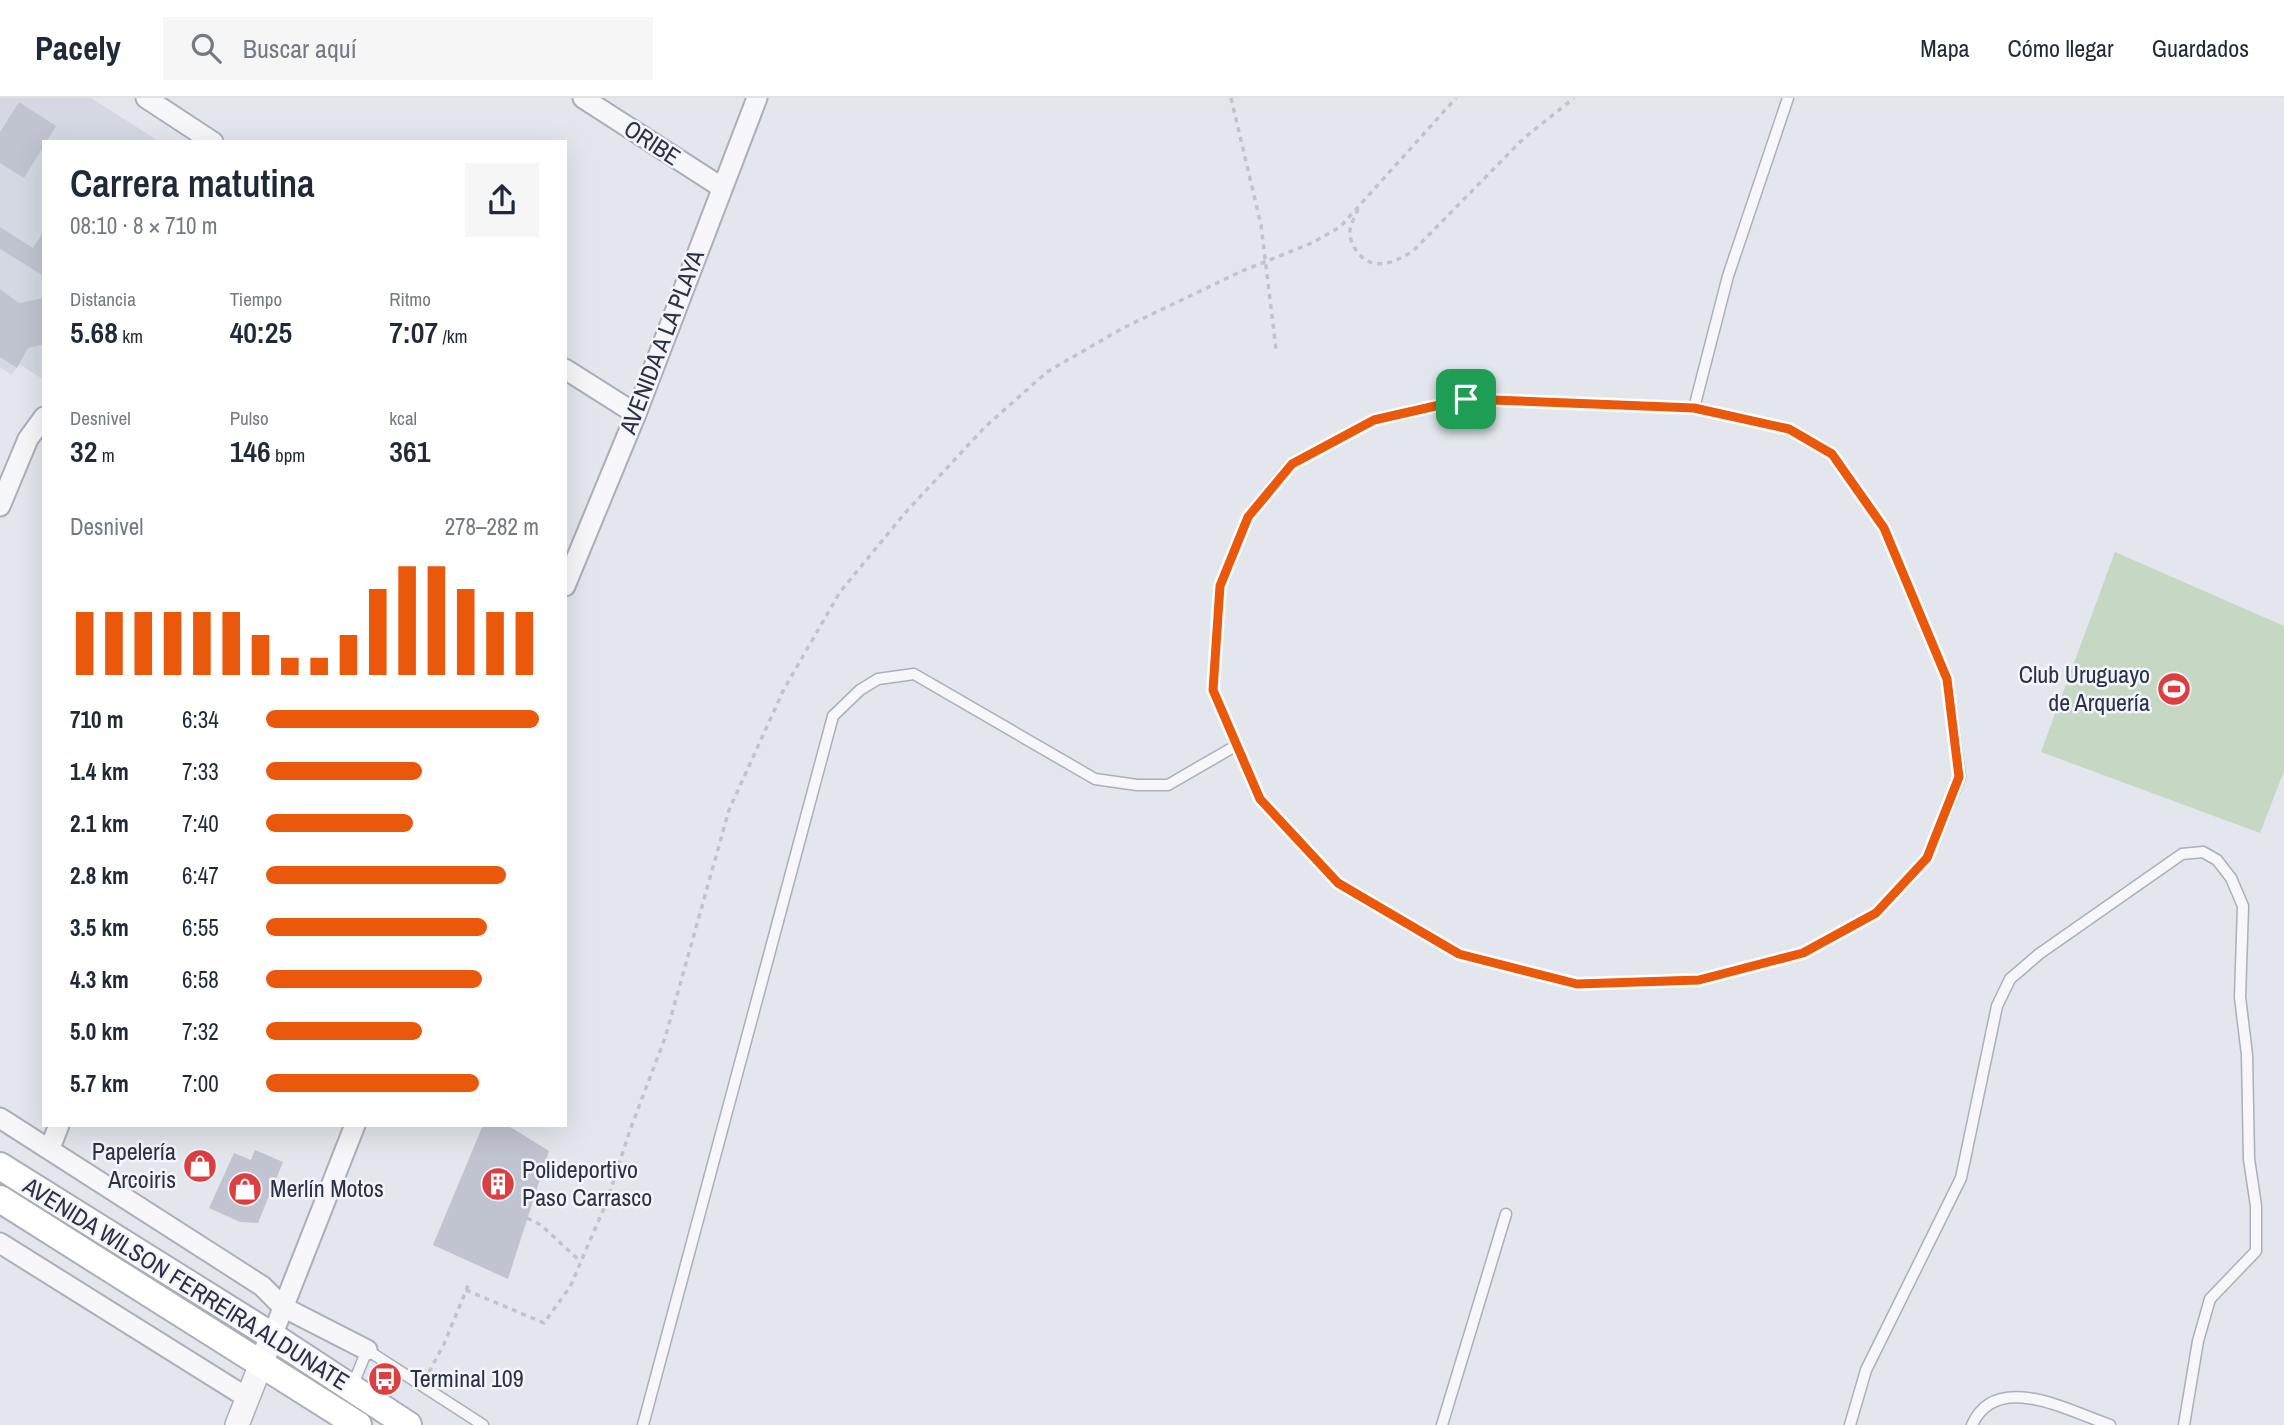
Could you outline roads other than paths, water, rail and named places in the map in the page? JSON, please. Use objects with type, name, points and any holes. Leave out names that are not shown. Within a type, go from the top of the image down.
[{"type":"main road","name":"AVENIDA WILSON FERREIRA ALDUNATE","points":[[0,1167],[272,1336],[408,1425]]},
{"type":"main road","name":"AVENIDA WILSON FERREIRA ALDUNATE","points":[[0,1199],[358,1425]]},
{"type":"street","points":[[146,98],[210,140]]},
{"type":"street","name":"ORIBE","points":[[583,98],[721,187]]},
{"type":"street","name":"AVENIDA A LA PLAYA","points":[[567,581],[636,414],[757,98]]},
{"type":"street","points":[[567,370],[636,414]]},
{"type":"street","points":[[0,506],[28,439],[42,420]]},
{"type":"street","name":"AVENIDA WILSON FERREIRA ALDUNATE","points":[[0,1118],[262,1286],[283,1307],[367,1350]]},
{"type":"street","points":[[50,1148],[58,1127]]},
{"type":"street","points":[[237,1425],[354,1127]]},
{"type":"street","points":[[0,1243],[246,1397]]},
{"type":"lane","points":[[1694,408],[1728,276],[1788,98]]},
{"type":"lane","points":[[1466,399],[1694,408],[1789,429],[1832,454],[1884,528],[1947,679],[1959,777],[1927,858],[1876,913],[1803,953],[1699,980],[1577,984],[1459,954],[1338,883],[1260,799],[1213,690],[1220,586],[1248,517],[1292,464],[1374,420],[1466,399]]},
{"type":"lane","points":[[643,1425],[833,716],[860,690],[878,679],[914,674],[1096,779],[1137,786],[1168,785],[1237,745]]},
{"type":"lane","points":[[1850,1425],[1866,1370],[1961,1178],[1997,1006],[2010,979],[2039,954],[2182,854],[2203,852],[2217,860],[2231,878],[2243,905],[2240,997],[2247,1055],[2249,1159],[2256,1206],[2256,1251],[2210,1299],[2198,1341],[2185,1425]]},
{"type":"lane","points":[[1442,1425],[1506,1214]]},
{"type":"lane","points":[[351,1389],[367,1350],[482,1425]]},
{"type":"lane","points":[[1972,1425],[1977,1415],[1991,1401],[2012,1395],[2110,1425]]},
{"type":"place","name":"Club Uruguayo de Arquería","points":[[2174,689]]},
{"type":"place","name":"Papelería Arcoiris","points":[[200,1166]]},
{"type":"place","name":"Polideportivo Paso Carrasco","points":[[498,1184]]},
{"type":"place","name":"Merlín Motos","points":[[245,1189]]},
{"type":"place","name":"Terminal 109","points":[[385,1379]]}]
